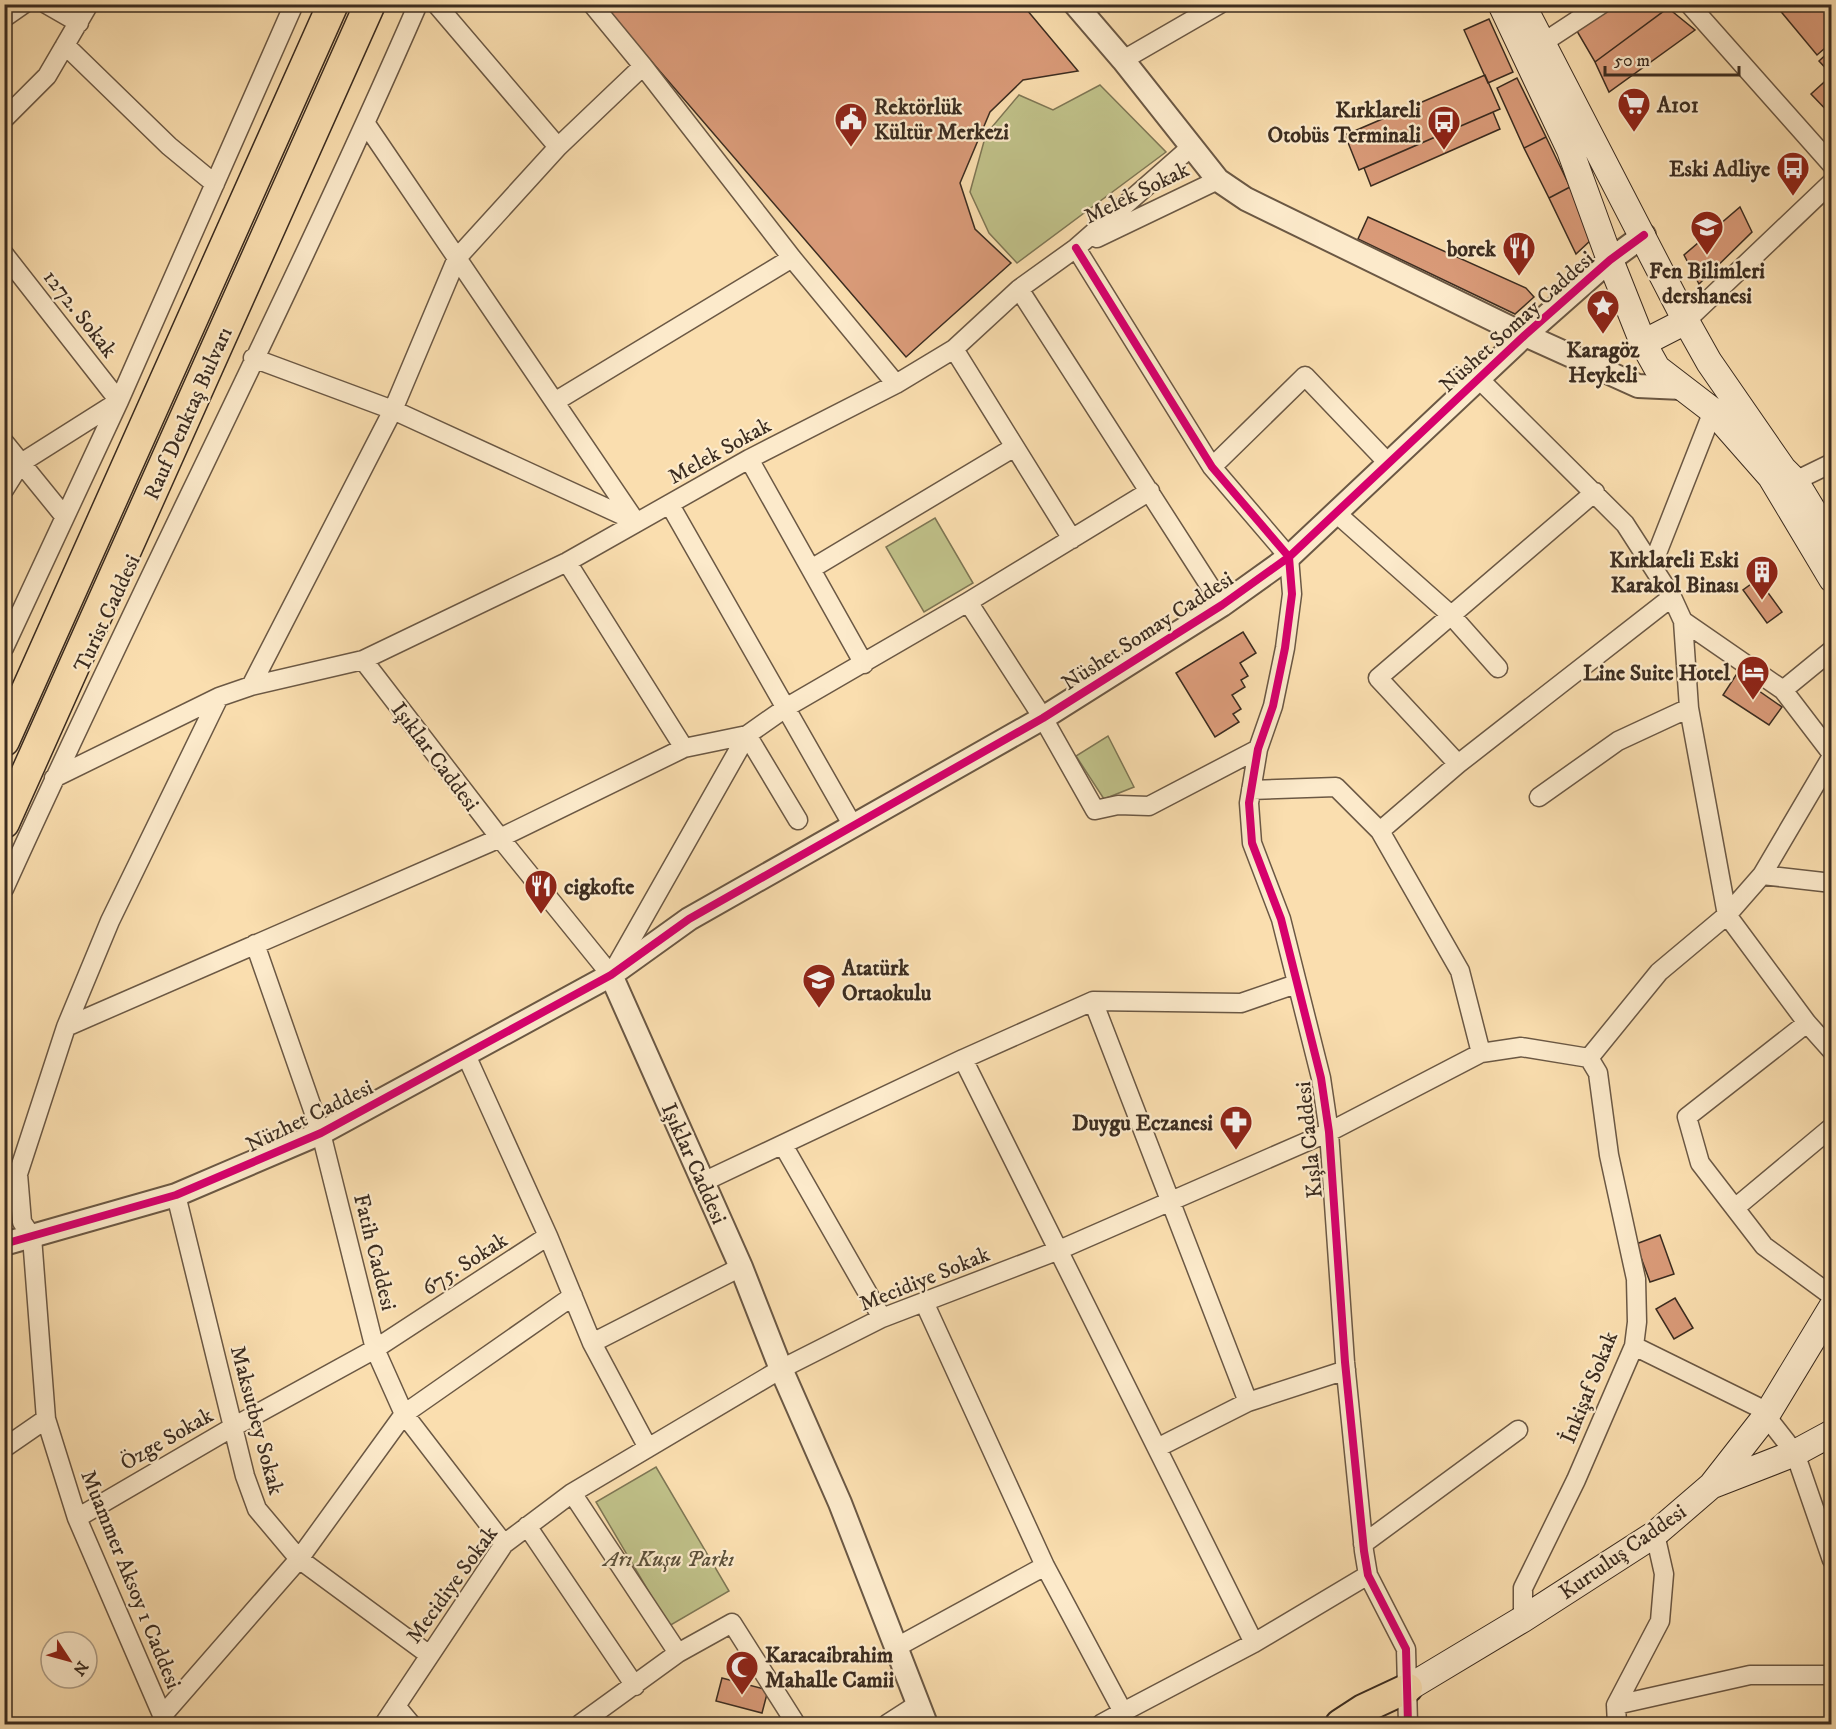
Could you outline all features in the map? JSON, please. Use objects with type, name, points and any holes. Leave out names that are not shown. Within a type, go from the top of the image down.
[{"type":"highway","name":"Rauf Denktaş Bulvarı","points":[[4,741],[333,4]]},
{"type":"highway","name":"Rauf Denktaş Bulvarı","points":[[4,823],[370,4]]},
{"type":"main road","points":[[1501,4],[1570,150],[1643,343],[1657,368],[1713,411],[1771,477],[1832,579]]},
{"type":"main road","points":[[1522,4],[1709,362],[1783,469],[1794,481],[1832,542]]},
{"type":"main road","points":[[1643,343],[1686,321]]},
{"type":"main road","points":[[1682,388],[1709,362]]},
{"type":"main road","name":"Kurtuluş Caddesi","points":[[1340,1725],[1363,1709],[1408,1688],[1524,1619],[1655,1534],[1712,1485],[1767,1414],[1832,1307]]},
{"type":"main road","points":[[1712,1485],[1795,1453],[1832,1434]]},
{"type":"main road","name":"Kurtuluş Caddesi","points":[[1371,1725],[1408,1688]]},
{"type":"street","points":[[4,18],[24,4]]},
{"type":"street","points":[[46,4],[79,23]]},
{"type":"street","points":[[4,119],[46,76],[90,4]]},
{"type":"street","points":[[4,648],[119,401],[294,4]]},
{"type":"street","name":"Turist Caddesi","points":[[4,889],[54,778],[366,124],[418,4]]},
{"type":"street","points":[[436,4],[558,147]]},
{"type":"street","points":[[592,4],[792,258],[896,384]]},
{"type":"street","points":[[1075,4],[1123,60],[1218,180],[1246,200],[1525,335],[1638,386],[1682,388]]},
{"type":"street","points":[[1123,60],[1196,10],[1220,4]]},
{"type":"street","points":[[1541,44],[1602,4]]},
{"type":"street","points":[[1689,4],[1832,165]]},
{"type":"street","points":[[65,45],[169,146],[215,184]]},
{"type":"street","points":[[251,686],[393,410],[457,258],[558,147],[643,66]]},
{"type":"street","points":[[366,124],[636,522]]},
{"type":"street","name":"Melek Sokak","points":[[54,778],[219,697],[251,686],[363,660],[567,562],[749,459],[896,384],[954,350],[1019,289],[1076,248],[1191,147]]},
{"type":"street","name":"Melek Sokak","points":[[1076,248],[1218,180]]},
{"type":"street","points":[[1686,321],[1832,182]]},
{"type":"street","name":"Nüshet Somay Caddesi","points":[[611,975],[689,919],[1042,718],[1222,605],[1289,557],[1525,335],[1610,260],[1644,235]]},
{"type":"street","points":[[1076,248],[1212,467],[1289,557]]},
{"type":"street","name":"1272. Sokak","points":[[4,254],[119,401]]},
{"type":"street","points":[[556,401],[792,258]]},
{"type":"street","points":[[1019,289],[1222,605]]},
{"type":"street","points":[[954,350],[1072,539]]},
{"type":"street","points":[[253,358],[393,410],[636,522]]},
{"type":"street","points":[[1212,467],[1305,376],[1389,464]]},
{"type":"street","points":[[1478,378],[1625,524],[1672,597],[1683,621],[1689,708],[1727,915],[1808,1023],[1832,1051]]},
{"type":"street","points":[[4,490],[21,463],[119,401]]},
{"type":"street","points":[[1652,566],[1713,411]]},
{"type":"street","points":[[4,442],[65,518]]},
{"type":"street","points":[[811,569],[1014,448]]},
{"type":"street","points":[[749,459],[864,664]]},
{"type":"street","points":[[1794,481],[1832,463]]},
{"type":"street","points":[[66,1026],[500,838],[684,748],[747,735],[787,707],[864,664],[1150,491]]},
{"type":"street","points":[[1458,764],[1378,678],[1595,492]]},
{"type":"street","points":[[670,505],[787,707],[852,826]]},
{"type":"street","points":[[1336,513],[1450,615],[1498,668]]},
{"type":"street","name":"Kışla Caddesi","points":[[1289,557],[1292,594],[1285,648],[1273,706],[1258,749],[1249,803],[1252,843],[1281,920],[1321,1078],[1329,1132],[1346,1370],[1363,1544],[1368,1575],[1406,1649],[1408,1725]]},
{"type":"street","points":[[567,562],[684,748]]},
{"type":"street","points":[[1380,831],[1458,764],[1672,597]]},
{"type":"street","points":[[968,602],[1042,718],[1095,810],[1118,805],[1149,806],[1258,749]]},
{"type":"street","points":[[1589,1058],[1659,972],[1727,915],[1762,875],[1832,755],[1783,690],[1683,621]]},
{"type":"street","points":[[1783,690],[1832,650]]},
{"type":"street","name":"Işıklar Caddesi","points":[[363,660],[500,838],[611,975],[741,1267],[781,1369],[840,1503],[922,1714]]},
{"type":"street","name":"Muammer Aksoy 1 Caddesi","points":[[164,1720],[77,1518],[46,1419],[27,1229],[18,1174],[66,1026],[110,921],[219,697]]},
{"type":"street","points":[[1539,796],[1618,741],[1689,708]]},
{"type":"street","points":[[747,735],[798,820]]},
{"type":"street","points":[[611,975],[747,735]]},
{"type":"street","points":[[1251,789],[1336,787],[1380,831],[1460,971],[1481,1053]]},
{"type":"street","points":[[1762,875],[1832,883]]},
{"type":"street","name":"Fatih Caddesi","points":[[255,944],[321,1133],[375,1349],[404,1414],[504,1544]]},
{"type":"street","name":"Nüzhet Caddesi","points":[[4,1244],[27,1229],[176,1195],[321,1133],[611,975]]},
{"type":"street","points":[[703,1182],[963,1059],[1093,1001],[1241,1003],[1296,984]]},
{"type":"street","points":[[1093,1001],[1248,1402]]},
{"type":"street","points":[[1808,1023],[1687,1117],[1700,1162],[1764,1246],[1832,1296]]},
{"type":"street","name":"Mecidiye Sokak","points":[[384,1725],[428,1654],[504,1544],[572,1493],[781,1369],[882,1318],[1059,1250],[1329,1132],[1481,1053],[1521,1047],[1589,1058]]},
{"type":"street","points":[[466,1055],[548,1236],[592,1343],[648,1448]]},
{"type":"street","name":"İnkişaf Sokak","points":[[1524,1619],[1523,1588],[1576,1480],[1634,1346],[1637,1322],[1636,1279],[1609,1155],[1598,1073],[1589,1058]]},
{"type":"street","points":[[963,1059],[1254,1643]]},
{"type":"street","points":[[1735,1209],[1832,1127]]},
{"type":"street","points":[[783,1145],[882,1318]]},
{"type":"street","points":[[4,1191],[27,1229]]},
{"type":"street","name":"Maksutbey Sokak","points":[[176,1195],[245,1476],[257,1509],[299,1559],[428,1654]]},
{"type":"street","name":"675. Sokak","points":[[375,1349],[548,1236]]},
{"type":"street","points":[[592,1343],[741,1267]]},
{"type":"street","points":[[164,1720],[299,1559],[404,1414],[573,1296]]},
{"type":"street","points":[[924,1302],[1045,1566],[1123,1712]]},
{"type":"street","points":[[1634,1346],[1767,1414],[1795,1453],[1826,1530],[1832,1560]]},
{"type":"street","name":"Özge Sokak","points":[[77,1518],[233,1426],[375,1349]]},
{"type":"street","points":[[1157,1448],[1248,1402],[1346,1370]]},
{"type":"street","points":[[4,1448],[46,1419]]},
{"type":"street","points":[[1363,1544],[1518,1430]]},
{"type":"street","points":[[572,1493],[678,1653]]},
{"type":"street","points":[[527,1526],[635,1686]]},
{"type":"street","points":[[1617,1725],[1616,1705],[1660,1621],[1664,1574],[1655,1534]]},
{"type":"street","points":[[896,1648],[1045,1566]]},
{"type":"street","points":[[1101,1725],[1254,1643],[1368,1575]]},
{"type":"street","points":[[580,1725],[678,1653],[732,1623],[795,1725]]},
{"type":"street","points":[[1616,1705],[1750,1675],[1832,1675]]},
{"type":"street","points":[[396,1706],[411,1725]]},
{"type":"street","points":[[887,1725],[922,1714]]},
{"type":"green space","points":[[1100,85],[1166,152],[1017,263],[989,233],[970,192],[986,134],[1019,95],[1053,110]]},
{"type":"green space","points":[[935,518],[973,583],[924,612],[886,547]]},
{"type":"green space","points":[[1108,736],[1134,787],[1104,799],[1076,756]]},
{"type":"green space","name":"Arı Kuşu Parkı","points":[[656,1467],[729,1591],[669,1626],[596,1502]]},
{"type":"building","name":"Rektörlük Kültür Merkezi","points":[[602,4],[1022,4],[1078,71],[1023,80],[990,112],[960,183],[975,229],[1011,263],[906,357]]},
{"type":"building","points":[[1568,4],[1590,4],[1573,19]]},
{"type":"building","points":[[1607,4],[1666,4],[1668,8],[1595,62],[1574,26]]},
{"type":"building","points":[[1782,4],[1832,4],[1832,42],[1817,55],[1778,8]]},
{"type":"building","points":[[1668,8],[1695,30],[1609,92],[1595,62]]},
{"type":"building","points":[[1489,19],[1513,72],[1488,83],[1464,30]]},
{"type":"building","points":[[1832,49],[1832,75],[1819,61]]},
{"type":"building","points":[[1485,75],[1500,109],[1359,170],[1345,135]]},
{"type":"building","points":[[1832,75],[1832,116],[1811,94]]},
{"type":"building","points":[[1517,78],[1546,137],[1524,148],[1497,88]]},
{"type":"building","points":[[1493,112],[1500,129],[1371,186],[1364,168]]},
{"type":"building","points":[[1546,137],[1570,187],[1549,198],[1524,148]]},
{"type":"building","points":[[1570,187],[1592,239],[1576,254],[1549,198]]},
{"type":"building","points":[[1740,207],[1752,232],[1699,284],[1684,255]]},
{"type":"building","points":[[1368,217],[1526,288],[1534,297],[1515,314],[1358,239]]},
{"type":"building","name":"Kırklareli Eski Karakol Binası","points":[[1758,579],[1782,612],[1767,623],[1743,590]]},
{"type":"building","points":[[1243,632],[1256,653],[1240,663],[1248,676],[1241,680],[1245,687],[1232,695],[1241,709],[1233,714],[1239,722],[1215,737],[1176,673]]},
{"type":"building","name":"Line Suite Hotel","points":[[1736,675],[1782,707],[1769,725],[1723,695]]},
{"type":"building","points":[[1660,1235],[1674,1274],[1650,1282],[1636,1244]]},
{"type":"building","points":[[1675,1298],[1693,1328],[1674,1339],[1656,1309]]},
{"type":"building","name":"Karacaibrahim Mahalle Camii","points":[[722,1678],[768,1690],[762,1713],[716,1701]]},
{"type":"cycle path","points":[[4,1244],[176,1195],[321,1133],[611,975],[689,919],[1043,718],[1222,605],[1289,557],[1525,335],[1610,260],[1644,235]]},
{"type":"cycle path","points":[[1076,248],[1212,467],[1289,557],[1292,594],[1285,648],[1273,706],[1258,749],[1249,803],[1252,843],[1281,919],[1321,1078],[1329,1132],[1345,1362],[1364,1551],[1368,1575],[1406,1649],[1408,1724]]},
{"type":"place","name":"A101","points":[[1634,133]]},
{"type":"place","name":"Rektörlük Kültür Merkezi","points":[[851,148]]},
{"type":"place","name":"Kırklareli Otobüs Terminali","points":[[1444,151]]},
{"type":"place","name":"Eski Adliye","points":[[1793,197]]},
{"type":"place","name":"Fen Bilimleri dershanesi","points":[[1707,256]]},
{"type":"place","name":"borek","points":[[1519,277]]},
{"type":"place","name":"Karagöz Heykeli","points":[[1603,335]]},
{"type":"place","name":"Kırklareli Eski Karakol Binası","points":[[1762,601]]},
{"type":"place","name":"Line Suite Hotel","points":[[1753,701]]},
{"type":"place","name":"cigkofte","points":[[541,915]]},
{"type":"place","name":"Atatürk Ortaokulu","points":[[819,1009]]},
{"type":"place","name":"Duygu Eczanesi","points":[[1236,1151]]},
{"type":"place","name":"Karacaibrahim Mahalle Camii","points":[[742,1696]]}]
